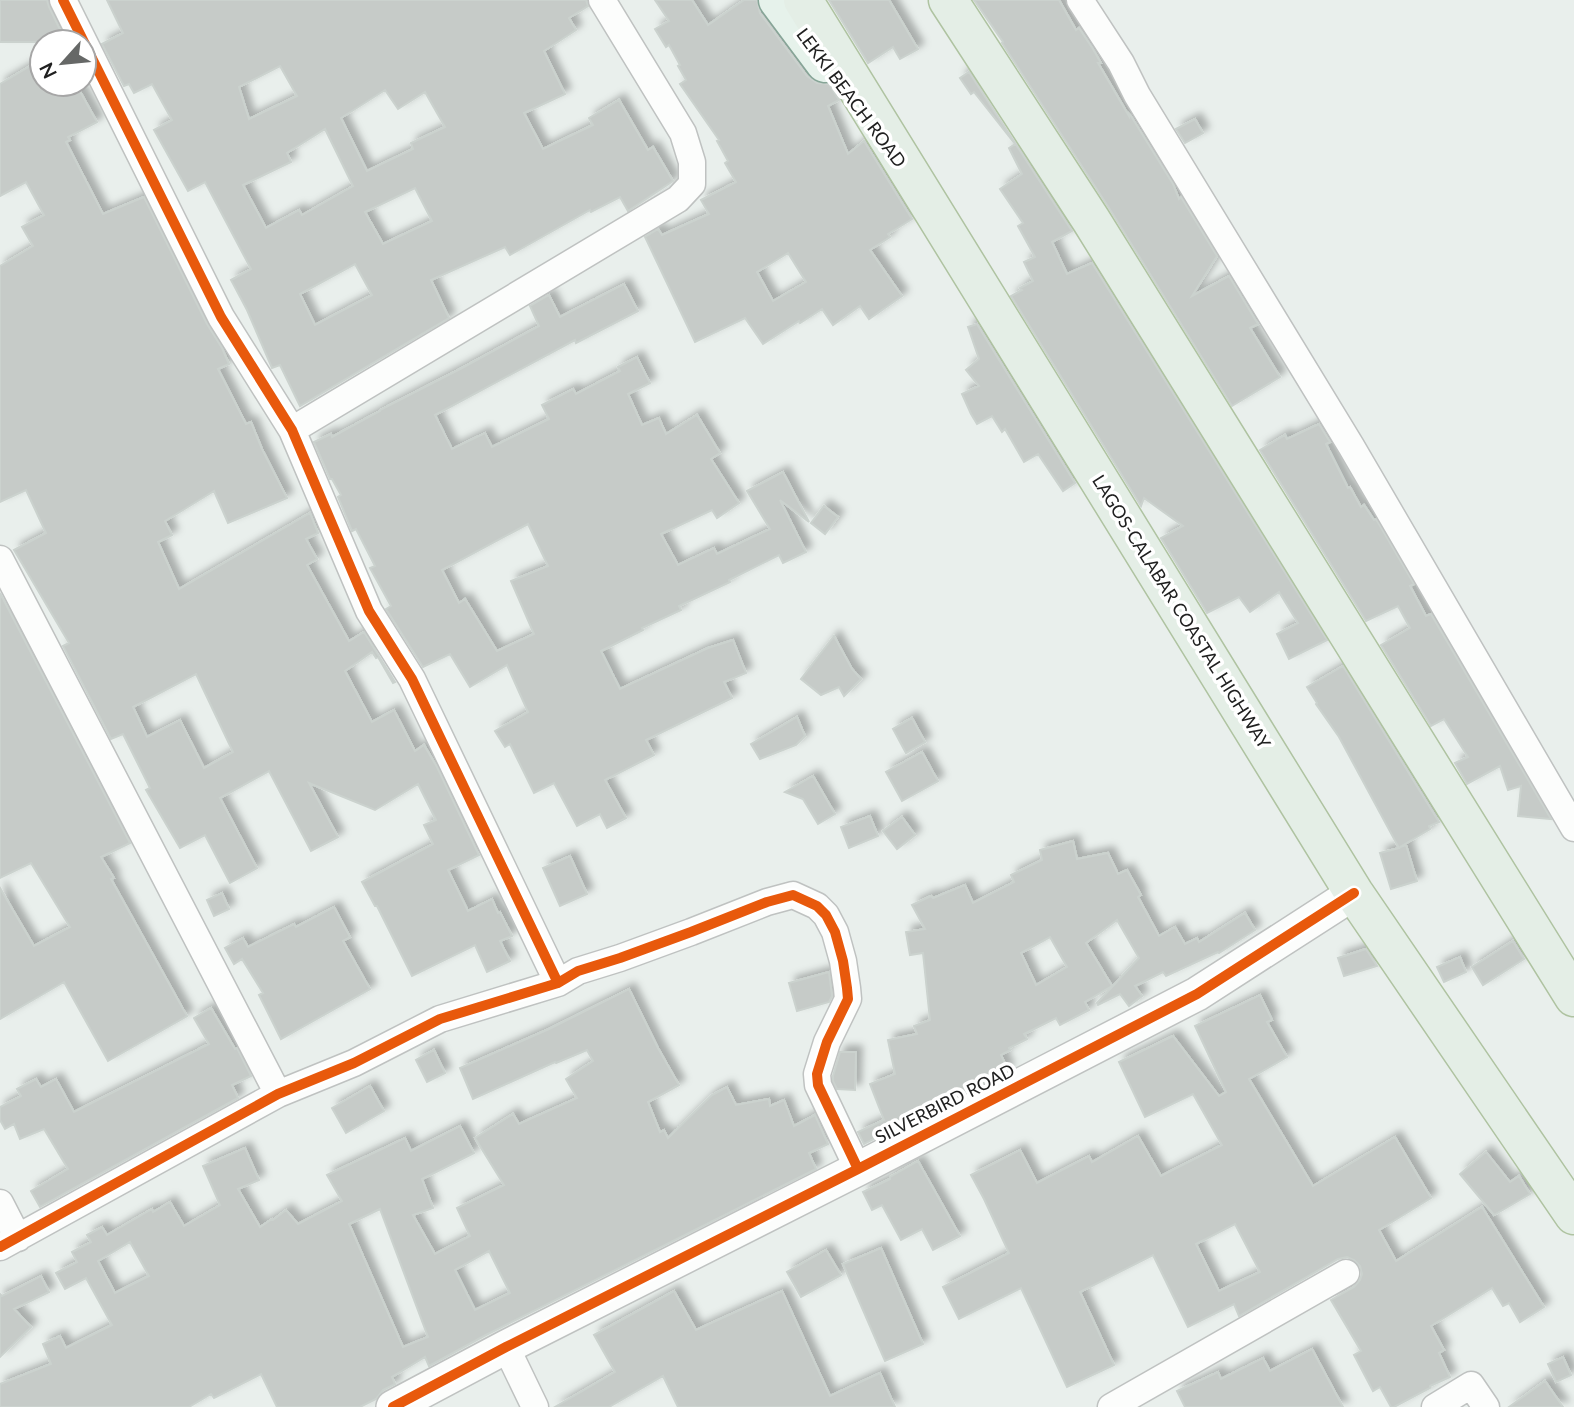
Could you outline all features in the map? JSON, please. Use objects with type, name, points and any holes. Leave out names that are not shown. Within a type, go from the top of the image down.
[{"type":"highway","name":"LAGOS-CALABAR COASTAL HIGHWAY","points":[[803,0],[1354,893],[1574,1214]]},
{"type":"highway","points":[[948,0],[1091,220],[1574,997]]},
{"type":"main road","name":"LEKKI BEACH ROAD","points":[[778,0],[923,195]]},
{"type":"street","points":[[63,0],[221,317],[292,430],[369,611],[412,679],[558,983]]},
{"type":"street","points":[[292,430],[678,200],[692,184],[692,162],[683,133],[602,0]]},
{"type":"street","points":[[1080,0],[1121,63],[1137,95],[1351,446],[1574,828]]},
{"type":"street","points":[[0,559],[278,1094]]},
{"type":"street","name":"SILVERBIRD ROAD","points":[[393,1407],[1197,994],[1354,893]]},
{"type":"street","points":[[0,1203],[9,1242],[278,1094],[354,1063],[440,1019],[558,983],[578,971],[793,895],[817,906],[826,915],[835,932],[843,961],[848,999],[827,1042],[817,1073],[818,1085],[858,1169]]},
{"type":"street","points":[[1111,1407],[1346,1273]]},
{"type":"street","points":[[506,1347],[535,1407]]},
{"type":"street","points":[[1436,1407],[1471,1385],[1486,1407]]},
{"type":"building","points":[[0,0],[47,0],[59,28],[28,28],[28,42],[0,42]]},
{"type":"building","points":[[107,0],[586,0],[588,6],[569,18],[576,30],[544,51],[565,94],[524,113],[543,149],[593,125],[589,118],[619,100],[648,150],[653,147],[673,181],[628,211],[620,197],[591,212],[590,210],[510,255],[505,247],[431,280],[449,318],[300,406],[280,365],[272,368],[231,280],[251,269],[205,182],[188,191],[154,130],[172,120],[152,84],[134,93],[129,84],[124,86],[102,44],[123,33]],"holes":[[[280,66],[297,96],[249,119],[239,87]],[[385,90],[398,109],[425,92],[445,127],[411,143],[413,149],[367,171],[341,118]],[[325,129],[353,186],[302,215],[299,210],[266,228],[243,185],[291,162],[287,153]],[[415,188],[432,221],[383,244],[365,212]],[[355,264],[372,295],[315,325],[300,294]]]},
{"type":"building","points":[[655,0],[692,0],[708,25],[744,0],[757,0],[760,13],[807,76],[817,83],[829,84],[839,100],[828,106],[848,154],[864,141],[912,219],[888,234],[890,237],[870,250],[902,296],[869,319],[860,306],[833,325],[822,309],[763,344],[745,318],[695,342],[645,237],[658,229],[662,235],[709,214],[701,200],[736,182],[725,163],[728,161],[717,141],[719,140],[680,84],[686,80],[678,66],[680,65],[669,45],[666,47],[655,29],[669,21]],"holes":[[[788,253],[806,282],[773,301],[757,272]]]},
{"type":"building","points":[[829,0],[889,0],[918,49],[900,59],[893,47],[868,63]]},
{"type":"building","points":[[974,0],[1059,0],[1076,30],[1079,28],[1093,49],[1101,63],[1098,63],[1129,116],[1217,256],[1192,296],[1229,276],[1258,324],[1250,328],[1280,377],[1232,406],[1109,208]]},
{"type":"building","points":[[28,67],[28,98],[84,98],[97,122],[68,137],[70,140],[66,142],[103,214],[144,197],[229,364],[218,369],[246,424],[251,422],[287,498],[228,523],[214,491],[165,521],[172,535],[158,542],[179,589],[310,513],[318,533],[306,539],[317,559],[307,565],[349,641],[364,632],[395,682],[393,683],[378,657],[372,652],[345,671],[372,722],[394,710],[415,751],[424,745],[437,767],[479,855],[448,870],[468,911],[492,899],[512,936],[500,941],[510,961],[487,972],[475,945],[412,976],[362,882],[433,844],[424,825],[436,820],[418,784],[375,810],[309,783],[338,837],[311,851],[269,771],[220,798],[257,868],[230,883],[205,835],[180,848],[146,790],[150,788],[123,734],[111,739],[63,646],[69,643],[14,550],[46,533],[26,490],[0,502],[0,266],[33,246],[22,227],[44,215],[26,182],[0,196],[0,84]],"holes":[[[196,674],[233,752],[204,768],[180,720],[147,737],[133,707]]]},
{"type":"building","points":[[969,72],[1072,231],[1052,242],[1067,274],[1092,263],[1327,640],[1289,659],[1277,634],[1298,623],[1279,592],[1250,612],[1239,597],[1207,613],[1161,538],[1183,526],[1144,498],[1141,506],[1011,296],[1033,281],[1024,262],[1035,257],[1018,226],[1023,223],[1000,189],[1022,174],[1009,148],[1015,144],[960,78]]},
{"type":"building","points":[[1195,119],[1203,133],[1185,143],[1176,129]]},
{"type":"building","points":[[624,284],[638,311],[576,343],[575,340],[435,415],[452,449],[485,433],[492,447],[549,419],[542,405],[573,389],[576,394],[620,371],[618,367],[637,357],[650,383],[628,394],[642,425],[659,418],[666,434],[697,415],[720,453],[711,459],[739,503],[717,518],[712,510],[661,534],[678,565],[714,548],[717,554],[770,529],[747,491],[783,472],[809,522],[780,500],[806,552],[783,563],[779,555],[679,606],[681,610],[601,651],[620,689],[708,648],[733,640],[746,673],[724,682],[732,698],[646,740],[654,755],[605,780],[626,818],[607,828],[600,814],[577,826],[554,783],[534,793],[510,744],[505,747],[495,731],[528,712],[507,665],[470,687],[450,654],[423,667],[386,609],[391,606],[370,568],[375,566],[356,529],[352,531],[338,497],[341,495],[330,479],[314,442],[331,434],[332,437],[539,326],[530,306],[547,296],[549,295],[560,317]],"holes":[[[528,524],[548,566],[511,581],[534,634],[497,651],[465,599],[459,603],[442,570]]]},
{"type":"building","points":[[977,324],[1075,483],[1063,491],[1038,454],[1024,462],[1005,429],[1002,432],[992,416],[977,424],[971,414],[962,394],[979,386],[966,370],[979,359],[968,327]]},
{"type":"building","points":[[1319,424],[1330,442],[1326,444],[1348,488],[1350,487],[1361,507],[1364,505],[1374,520],[1376,519],[1414,584],[1410,586],[1426,616],[1431,614],[1551,819],[1518,816],[1521,786],[1508,790],[1500,766],[1467,784],[1455,763],[1468,757],[1444,719],[1431,726],[1381,645],[1410,628],[1398,606],[1366,621],[1260,450],[1285,435],[1287,439]]},
{"type":"building","points":[[824,506],[838,517],[825,534],[811,523]]},
{"type":"building","points":[[0,593],[130,843],[101,857],[187,1016],[108,1061],[64,982],[0,1019],[0,888],[34,946],[70,927],[31,863],[0,878]]},
{"type":"building","points":[[834,636],[852,669],[861,679],[844,696],[839,687],[821,695],[801,679]]},
{"type":"building","points":[[1343,666],[1439,822],[1400,847],[1406,845],[1417,881],[1391,889],[1380,853],[1399,848],[1339,737],[1307,687]]},
{"type":"building","points":[[797,717],[805,736],[796,745],[760,759],[751,744]]},
{"type":"building","points":[[912,718],[925,742],[906,753],[893,729]]},
{"type":"building","points":[[922,752],[938,781],[902,801],[886,772]]},
{"type":"building","points":[[813,776],[835,814],[818,824],[803,799],[785,792]]},
{"type":"building","points":[[870,816],[878,836],[849,848],[841,827]]},
{"type":"building","points":[[902,817],[915,835],[897,849],[883,831]]},
{"type":"building","points":[[1073,841],[1077,859],[1108,853],[1118,874],[1127,870],[1159,936],[1175,927],[1185,944],[1197,938],[1199,942],[1245,913],[1255,930],[1219,953],[1166,976],[1163,972],[1135,986],[1142,996],[1129,1006],[1120,994],[1098,1005],[1139,958],[1117,920],[1086,943],[1112,986],[1085,1002],[1089,1010],[1060,1025],[1056,1018],[1024,1034],[1027,1039],[1001,1055],[1008,1070],[864,1144],[858,1132],[884,1120],[870,1084],[895,1074],[888,1040],[917,1034],[914,1026],[930,1020],[923,953],[910,955],[906,932],[925,929],[912,905],[965,885],[973,903],[1014,882],[1011,875],[1042,860],[1040,850]],"holes":[[[1050,937],[1067,967],[1036,985],[1021,953]]]},
{"type":"building","points":[[570,856],[587,894],[560,906],[543,868]]},
{"type":"building","points":[[222,893],[229,909],[214,916],[207,900]]},
{"type":"building","points":[[334,907],[350,937],[343,941],[370,989],[281,1039],[259,995],[263,993],[242,959],[234,964],[225,948],[243,938],[248,947],[294,924],[296,927]]},
{"type":"building","points":[[1513,941],[1524,959],[1483,985],[1472,967]]},
{"type":"building","points":[[1366,949],[1377,966],[1344,976],[1338,958]]},
{"type":"building","points":[[1460,957],[1466,972],[1444,982],[1437,967]]},
{"type":"building","points":[[829,972],[832,996],[829,1002],[797,1011],[789,983]]},
{"type":"building","points":[[629,989],[679,1085],[648,1102],[660,1132],[664,1130],[668,1138],[712,1095],[727,1087],[736,1105],[769,1099],[770,1106],[784,1100],[794,1126],[815,1115],[828,1144],[809,1153],[816,1169],[429,1366],[425,1357],[392,1377],[395,1384],[383,1390],[376,1399],[360,1407],[277,1407],[261,1374],[214,1398],[211,1394],[189,1407],[0,1407],[0,1384],[51,1364],[43,1344],[60,1336],[66,1348],[112,1325],[86,1278],[65,1289],[56,1273],[77,1262],[72,1252],[91,1242],[87,1235],[102,1227],[107,1235],[152,1209],[153,1212],[170,1202],[184,1226],[220,1205],[203,1166],[245,1148],[259,1180],[238,1189],[260,1227],[286,1210],[298,1224],[342,1201],[327,1175],[405,1138],[411,1151],[460,1126],[474,1153],[422,1179],[433,1208],[413,1215],[435,1254],[470,1236],[457,1208],[504,1185],[475,1138],[513,1114],[519,1124],[577,1098],[566,1079],[593,1061],[587,1050],[473,1099],[460,1068],[549,1029]],"holes":[[[380,1209],[428,1337],[403,1347],[349,1224]],[[130,1242],[149,1276],[115,1293],[98,1261]],[[489,1251],[510,1293],[475,1310],[455,1270]]]},
{"type":"building","points":[[1260,995],[1272,1020],[1267,1022],[1287,1057],[1249,1079],[1313,1186],[1395,1137],[1431,1198],[1379,1230],[1396,1261],[1482,1207],[1544,1307],[1520,1322],[1509,1303],[1503,1306],[1492,1288],[1431,1326],[1444,1350],[1439,1353],[1450,1377],[1394,1407],[1391,1407],[1380,1387],[1373,1391],[1354,1355],[1361,1351],[1331,1300],[1354,1287],[1360,1280],[1360,1266],[1347,1257],[1338,1259],[1239,1316],[1234,1304],[1188,1327],[1153,1255],[1080,1292],[1114,1365],[1067,1387],[1021,1288],[959,1319],[943,1287],[1009,1253],[971,1175],[1020,1150],[1037,1183],[1089,1156],[1092,1162],[1138,1136],[1161,1176],[1222,1145],[1193,1094],[1145,1117],[1119,1062],[1173,1036],[1219,1096],[1226,1092],[1195,1026]],"holes":[[[1235,1224],[1260,1272],[1219,1291],[1196,1244]]]},
{"type":"building","points":[[211,1008],[235,1049],[237,1048],[251,1076],[232,1085],[238,1098],[40,1207],[31,1191],[68,1169],[44,1129],[20,1139],[14,1124],[5,1129],[0,1120],[0,1107],[21,1096],[17,1089],[36,1079],[41,1087],[56,1079],[74,1112],[209,1044],[194,1018]]},
{"type":"building","points":[[434,1050],[445,1073],[427,1082],[416,1060]]},
{"type":"building","points":[[840,1052],[856,1052],[855,1090],[837,1089],[833,1081]]},
{"type":"building","points":[[370,1086],[384,1111],[346,1133],[332,1108]]},
{"type":"building","points":[[1486,1152],[1510,1182],[1519,1176],[1530,1194],[1494,1215],[1460,1174]]},
{"type":"building","points":[[918,1161],[960,1236],[933,1250],[922,1229],[901,1240],[882,1205],[872,1210],[863,1192]]},
{"type":"building","points":[[881,1248],[923,1344],[885,1361],[843,1264]]},
{"type":"building","points":[[826,1250],[841,1275],[801,1297],[787,1272]]},
{"type":"building","points":[[41,1276],[49,1292],[14,1309],[31,1327],[0,1357],[0,1294],[2,1296]]},
{"type":"building","points":[[674,1291],[696,1330],[782,1291],[830,1396],[880,1373],[895,1407],[678,1407],[663,1376],[609,1407],[555,1407],[615,1372],[594,1335]]},
{"type":"building","points":[[1312,1349],[1343,1407],[1185,1407],[1177,1391],[1218,1372],[1221,1379],[1263,1358],[1270,1371]]},
{"type":"building","points":[[1563,1357],[1571,1375],[1556,1382],[1548,1364]]},
{"type":"building","points":[[1545,1381],[1563,1407],[1509,1407]]},
{"type":"cycle path","points":[[63,0],[221,317],[292,430],[369,611],[412,679],[558,983]]},
{"type":"cycle path","points":[[393,1407],[1197,994],[1354,893]]},
{"type":"cycle path","points":[[0,1247],[278,1094],[354,1063],[440,1019],[558,983],[578,971],[793,895],[817,906],[826,915],[835,932],[843,961],[848,999],[827,1042],[817,1074],[818,1085],[858,1169]]}]
